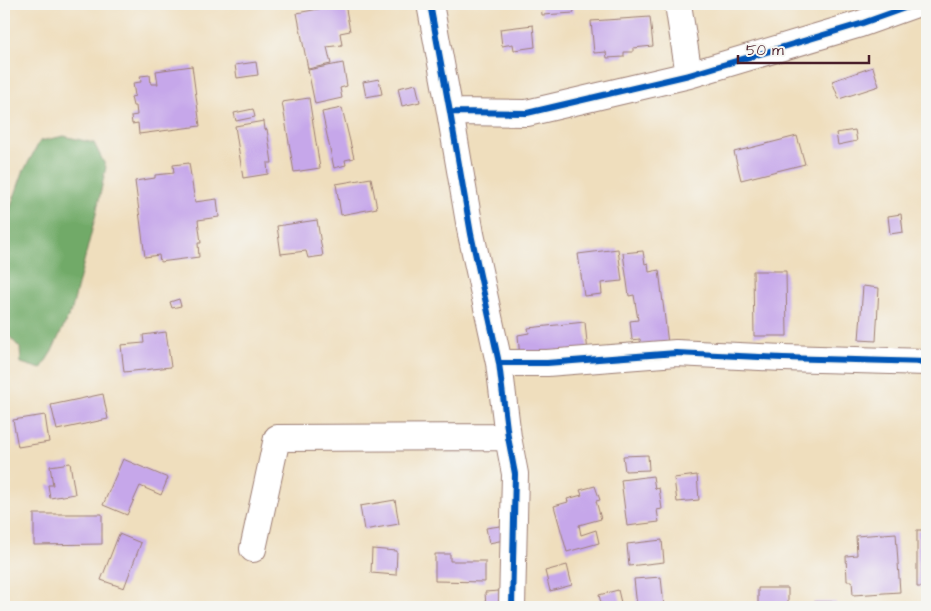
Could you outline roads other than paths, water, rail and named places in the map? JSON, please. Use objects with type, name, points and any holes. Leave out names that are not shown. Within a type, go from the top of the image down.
[{"type":"street","points":[[430,4],[471,234],[499,363],[508,437],[515,474],[512,607]]},
{"type":"street","points":[[678,4],[689,75]]},
{"type":"street","points":[[450,112],[528,112],[689,75],[860,24],[916,4]]},
{"type":"street","points":[[499,363],[546,363],[676,353],[927,362]]},
{"type":"street","points":[[253,549],[277,438],[508,437]]}]
